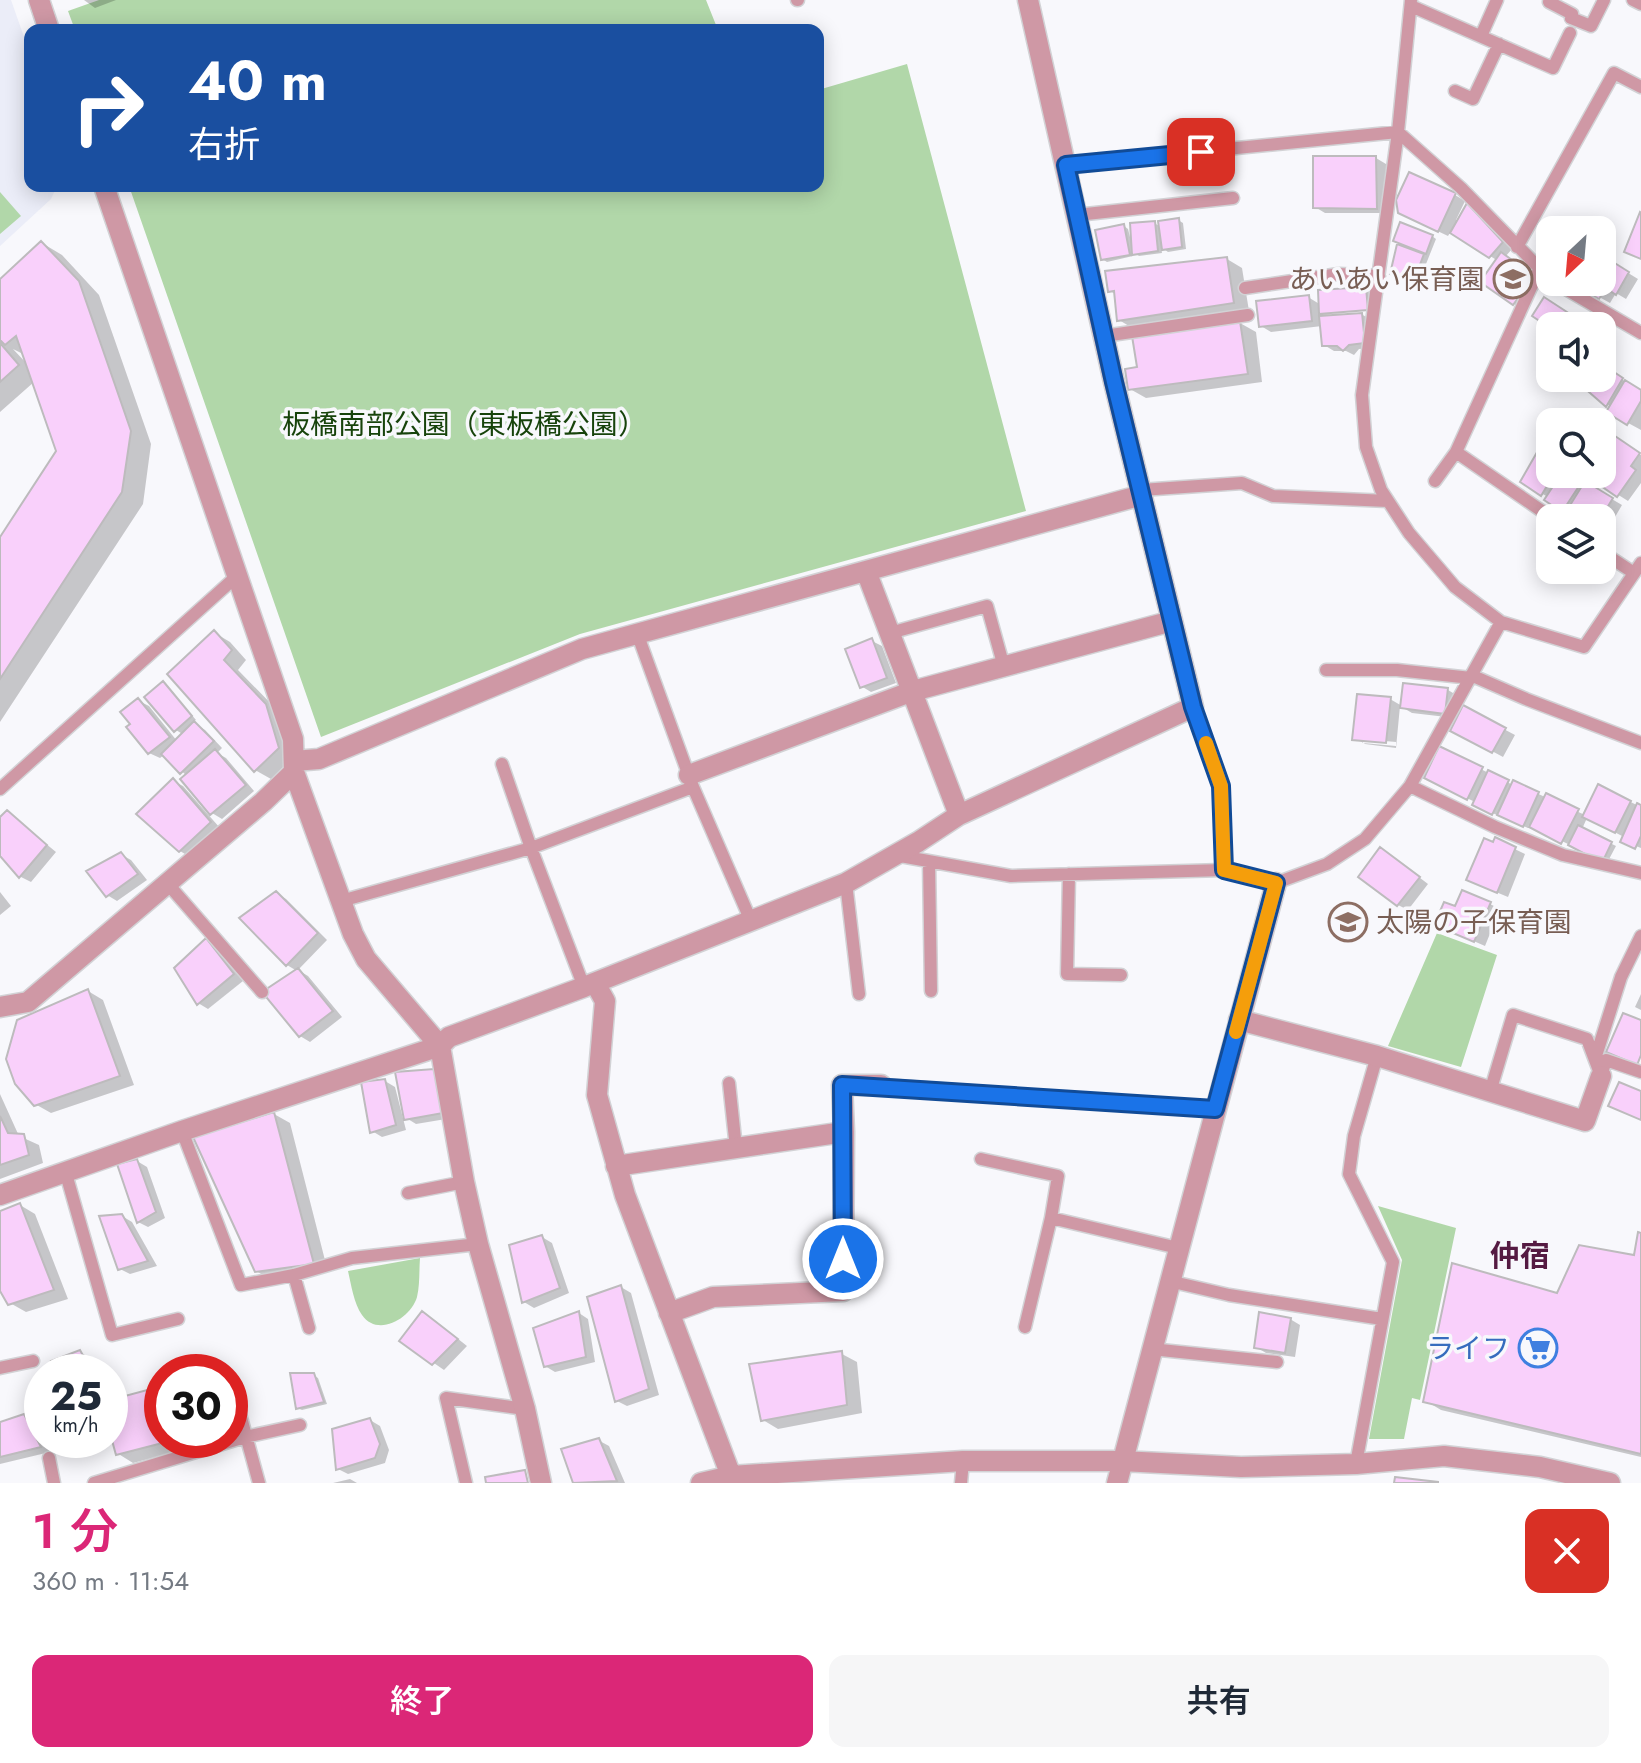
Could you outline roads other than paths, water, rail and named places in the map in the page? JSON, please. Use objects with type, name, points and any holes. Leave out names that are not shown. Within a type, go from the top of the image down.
[{"type":"street","points":[[39,0],[47,24]]},
{"type":"street","points":[[0,1195],[440,1046],[449,1037],[846,883],[959,815],[1193,707],[1028,0]]},
{"type":"street","points":[[106,192],[293,739],[294,767],[341,901],[366,959],[440,1046],[478,1244],[525,1409],[541,1483]]},
{"type":"street","points":[[0,1007],[28,1002],[167,883],[294,767],[582,649],[1141,492]]},
{"type":"street","points":[[866,571],[959,815]]},
{"type":"street","points":[[691,781],[913,691],[1172,621]]},
{"type":"street","points":[[1117,1483],[1276,883]]},
{"type":"street","points":[[589,985],[605,1001],[597,1095],[616,1166],[731,1476]]},
{"type":"street","points":[[1239,1020],[1377,1056],[1585,1121],[1598,1067]]},
{"type":"street","points":[[669,1313],[713,1297],[843,1291],[842,1085],[881,1085]]},
{"type":"street","points":[[616,1166],[844,1132]]},
{"type":"street","points":[[701,1483],[731,1476],[819,1477],[963,1461],[1121,1461],[1241,1467],[1356,1464],[1444,1456],[1538,1475],[1610,1483]]},
{"type":"lane","points":[[1481,36],[1497,0]]},
{"type":"lane","points":[[1550,0],[1572,14],[1571,18],[1591,26],[1604,0]]},
{"type":"lane","points":[[1633,0],[1641,4]]},
{"type":"lane","points":[[1570,33],[1553,68],[1411,3],[1398,132],[1362,395],[1366,447],[1381,490],[1409,533],[1455,587],[1501,622],[1584,647],[1639,568],[1616,558]]},
{"type":"lane","points":[[1455,91],[1473,99],[1499,44]]},
{"type":"lane","points":[[1517,247],[1614,73],[1641,87]]},
{"type":"lane","points":[[1066,165],[1398,132],[1461,188],[1536,267]]},
{"type":"lane","points":[[1077,215],[1233,198]]},
{"type":"lane","points":[[1245,288],[1339,274],[1379,276]]},
{"type":"lane","points":[[1435,481],[1456,452],[1536,277]]},
{"type":"lane","points":[[1579,296],[1641,333]]},
{"type":"lane","points":[[1104,336],[1248,315]]},
{"type":"lane","points":[[1456,452],[1536,507]]},
{"type":"lane","points":[[1141,492],[1242,483],[1273,496],[1388,501]]},
{"type":"lane","points":[[0,789],[238,575]]},
{"type":"lane","points":[[890,633],[987,606],[1004,667]]},
{"type":"lane","points":[[895,855],[1011,876],[1224,870],[1276,883],[1327,864],[1365,839],[1410,786],[1501,622]]},
{"type":"lane","points":[[637,633],[691,781],[751,921]]},
{"type":"lane","points":[[1326,670],[1397,670],[1472,677],[1641,743]]},
{"type":"lane","points":[[1193,707],[1221,786],[1224,870]]},
{"type":"lane","points":[[502,764],[531,848],[589,985]]},
{"type":"lane","points":[[341,901],[531,848],[691,781]]},
{"type":"lane","points":[[1410,786],[1495,827],[1563,855],[1641,873]]},
{"type":"lane","points":[[929,861],[931,991]]},
{"type":"lane","points":[[1069,874],[1067,974],[1121,975]]},
{"type":"lane","points":[[167,883],[262,992]]},
{"type":"lane","points":[[846,883],[859,994]]},
{"type":"lane","points":[[1598,1067],[1621,977],[1641,936]]},
{"type":"lane","points":[[1490,1092],[1513,1015],[1587,1039],[1598,1067]]},
{"type":"lane","points":[[1356,1464],[1393,1262],[1349,1174],[1354,1136],[1377,1056]]},
{"type":"lane","points":[[1598,1067],[1606,1060],[1641,1072]]},
{"type":"lane","points":[[729,1083],[736,1148]]},
{"type":"lane","points":[[881,1085],[1215,1109]]},
{"type":"lane","points":[[182,1131],[241,1285],[294,1275],[352,1258],[478,1244]]},
{"type":"lane","points":[[981,1159],[1058,1176],[1025,1327]]},
{"type":"lane","points":[[66,1174],[112,1335],[178,1319]]},
{"type":"lane","points":[[408,1193],[464,1182]]},
{"type":"lane","points":[[1051,1218],[1178,1248]]},
{"type":"lane","points":[[294,1275],[309,1328]]},
{"type":"lane","points":[[1169,1281],[1229,1295],[1382,1319]]},
{"type":"lane","points":[[1151,1349],[1277,1362]]},
{"type":"lane","points":[[0,1368],[24,1363]]},
{"type":"lane","points":[[466,1483],[446,1398],[525,1409]]},
{"type":"lane","points":[[248,1436],[300,1425]]},
{"type":"lane","points":[[248,1447],[259,1483]]},
{"type":"lane","points":[[49,1458],[54,1483]]},
{"type":"lane","points":[[94,1483],[176,1458]]},
{"type":"lane","points":[[961,1483],[963,1461]]},
{"type":"place","name":"あいあい保育園","points":[[1513,279]]},
{"type":"place","name":"太陽の子保育園","points":[[1348,922]]},
{"type":"place","name":"ライフ","points":[[1538,1348]]},
{"type":"district","name":"仲宿","points":[[1520,1256]]},
{"type":"park label","name":"板橋南部公園（東板橋公園）","points":[[464,424]]}]
